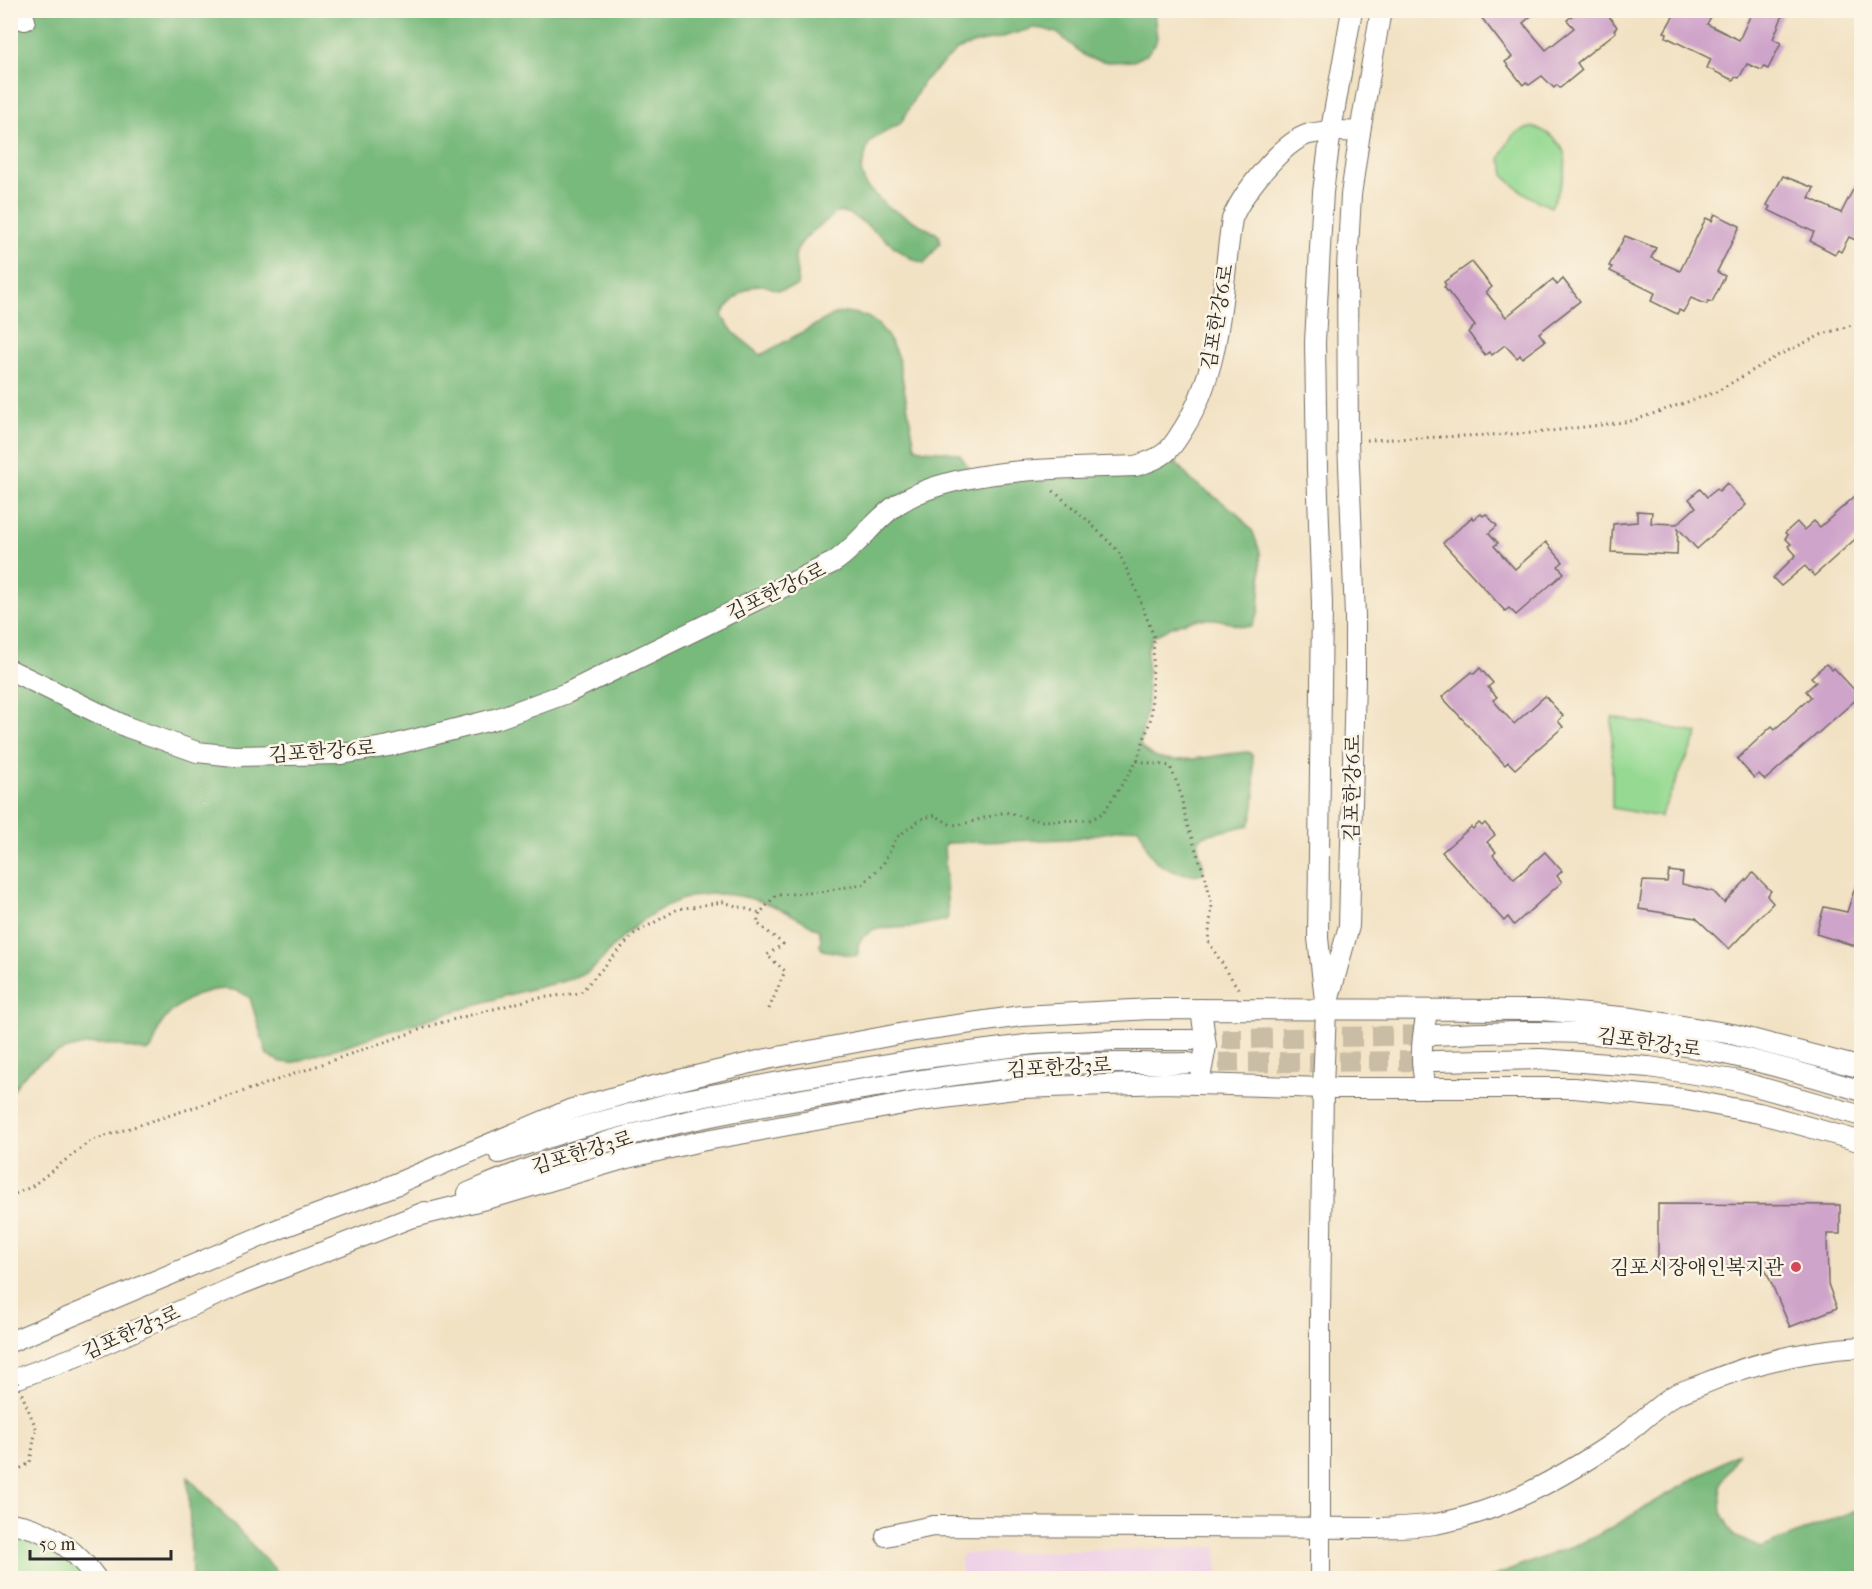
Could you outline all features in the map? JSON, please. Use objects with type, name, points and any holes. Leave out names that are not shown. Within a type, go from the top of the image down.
[{"type":"street","name":"김포한강6로","points":[[1320,1578],[1320,1313],[1326,1009],[1318,938],[1322,604],[1315,342],[1323,192],[1331,130],[1352,10]]},
{"type":"street","name":"김포한강6로","points":[[1326,1009],[1349,926],[1355,659],[1348,441],[1347,268],[1351,195],[1381,10]]},
{"type":"street","name":"김포한강6로","points":[[10,670],[127,727],[197,752],[234,756],[293,756],[342,754],[390,746],[499,718],[567,693],[834,562],[851,550],[882,516],[916,494],[957,482],[1032,471],[1135,466],[1157,458],[1167,452],[1187,422],[1197,402],[1213,355],[1222,306],[1232,219],[1246,192],[1280,153],[1306,135],[1331,130],[1360,132]]},
{"type":"street","points":[[1199,1084],[1206,1046],[1201,1009]]},
{"type":"street","points":[[388,1187],[572,1110],[646,1088],[767,1059],[915,1031],[1021,1016],[1088,1011],[1201,1009],[1540,1010],[1633,1018],[1732,1034],[1862,1068]]},
{"type":"street","points":[[1426,1087],[1421,1068],[1421,1043],[1428,1010]]},
{"type":"street","name":"김포한강3로","points":[[1431,1035],[1536,1032],[1595,1034],[1659,1041],[1730,1054],[1862,1091]]},
{"type":"street","name":"김포한강3로","points":[[10,1342],[280,1228],[388,1187],[654,1107],[790,1080],[924,1058],[1034,1044],[1116,1040],[1192,1040]]},
{"type":"street","name":"김포한강3로","points":[[1434,1061],[1541,1059],[1649,1067],[1734,1080],[1862,1116]]},
{"type":"street","name":"김포한강3로","points":[[10,1381],[75,1357],[239,1285],[414,1217],[509,1175],[600,1145],[679,1123],[782,1103],[923,1080],[1030,1066],[1087,1063],[1189,1063]]},
{"type":"street","points":[[414,1217],[505,1194],[627,1158],[690,1143],[920,1101],[1022,1088],[1164,1083],[1323,1088],[1574,1088],[1683,1099],[1759,1113],[1862,1142]]},
{"type":"street","points":[[886,1536],[933,1526],[1376,1528],[1435,1524],[1493,1509],[1542,1486],[1590,1459],[1674,1396],[1739,1369],[1838,1348],[1862,1347]]},
{"type":"street","points":[[10,1523],[34,1528],[50,1535],[69,1548],[96,1578]]},
{"type":"path","points":[[1348,441],[1535,433],[1632,421],[1716,392],[1823,334],[1862,322]]},
{"type":"path","points":[[769,1009],[785,971],[767,956],[783,944],[757,923],[760,913],[776,895],[820,892],[863,884],[883,864],[897,837],[921,819],[934,815],[951,825],[1005,812],[1040,821],[1091,820],[1104,812],[1137,760],[1151,718],[1154,638],[1143,607],[1118,551],[1032,471]]},
{"type":"path","points":[[1137,760],[1170,766],[1179,788],[1186,824],[1206,879],[1212,905],[1208,941],[1241,993]]},
{"type":"path","points":[[10,1196],[31,1187],[90,1141],[257,1087],[436,1024],[532,999],[580,993],[634,934],[678,909],[723,902],[760,913]]},
{"type":"path","points":[[10,1366],[36,1428],[30,1463],[10,1474]]},
{"type":"shaded area","points":[[1217,1547],[1218,1578],[962,1578],[961,1554]]},
{"type":"green space","points":[[11,11],[1154,11],[1157,38],[1155,44],[1147,54],[1134,61],[1109,62],[1092,59],[1057,33],[1033,28],[957,50],[923,82],[901,123],[873,139],[868,145],[861,171],[866,186],[888,207],[939,235],[940,243],[925,263],[904,254],[858,219],[838,212],[806,237],[797,250],[795,257],[797,286],[778,290],[764,285],[754,286],[732,302],[722,316],[734,333],[761,355],[835,314],[859,314],[876,323],[889,340],[899,361],[915,447],[950,452],[961,456],[980,484],[1172,458],[1191,480],[1236,512],[1253,532],[1260,552],[1259,611],[1252,626],[1215,619],[1198,619],[1174,626],[1152,638],[1147,651],[1147,705],[1140,745],[1149,754],[1175,760],[1249,752],[1252,755],[1255,791],[1254,809],[1249,825],[1200,838],[1198,848],[1203,864],[1203,874],[1187,874],[1170,870],[1157,862],[1151,856],[1137,827],[1070,839],[947,843],[944,846],[948,917],[946,920],[912,927],[874,929],[862,938],[858,945],[858,954],[855,956],[823,950],[820,946],[819,930],[791,914],[762,902],[716,894],[687,898],[652,914],[621,939],[593,968],[578,977],[393,1030],[292,1063],[281,1062],[267,1055],[250,998],[227,989],[214,990],[188,999],[167,1016],[149,1051],[108,1044],[79,1046],[65,1050],[28,1072],[11,1094]]},
{"type":"green space","points":[[1535,127],[1549,134],[1564,151],[1565,171],[1551,207],[1532,198],[1509,181],[1504,176],[1504,167],[1500,159],[1516,133]]},
{"type":"green space","points":[[1612,717],[1698,733],[1660,817],[1612,808]]},
{"type":"green space","points":[[1738,1453],[1720,1486],[1722,1514],[1734,1536],[1761,1548],[1861,1508],[1861,1578],[1490,1578],[1593,1538]]},
{"type":"green space","points":[[188,1477],[283,1578],[192,1578]]},
{"type":"green space","points":[[10,1530],[43,1542],[70,1562],[86,1578],[11,1578]]},
{"type":"building","points":[[1488,10],[1538,10],[1523,23],[1546,50],[1574,28],[1567,20],[1579,10],[1604,10],[1617,27],[1614,30],[1616,32],[1577,63],[1582,70],[1560,88],[1557,85],[1554,88],[1542,76],[1529,85],[1526,82],[1523,85],[1505,62],[1512,57],[1481,17]]},
{"type":"building","points":[[1677,10],[1703,10],[1712,15],[1707,24],[1739,40],[1753,10],[1785,10],[1773,39],[1781,43],[1768,69],[1764,67],[1762,70],[1747,64],[1739,78],[1735,77],[1733,80],[1707,68],[1711,59],[1666,37],[1667,33],[1664,32]]},
{"type":"building","points":[[1862,172],[1862,243],[1849,237],[1841,252],[1838,250],[1835,254],[1810,241],[1814,232],[1768,210],[1770,207],[1767,205],[1783,176],[1814,188],[1809,198],[1841,213]]},
{"type":"building","points":[[1715,214],[1740,226],[1717,272],[1725,276],[1712,302],[1708,301],[1707,304],[1691,298],[1683,312],[1679,310],[1677,314],[1651,301],[1655,293],[1610,271],[1612,267],[1609,266],[1625,236],[1656,248],[1651,258],[1680,271],[1706,218],[1712,221]]},
{"type":"building","points":[[1472,262],[1492,287],[1486,292],[1506,317],[1553,279],[1557,285],[1563,279],[1580,301],[1539,333],[1545,341],[1522,358],[1520,355],[1517,358],[1505,345],[1492,355],[1489,352],[1485,355],[1468,332],[1475,326],[1444,287],[1446,285],[1444,282]]},
{"type":"building","points":[[1727,483],[1746,505],[1697,549],[1678,528],[1677,555],[1611,552],[1613,524],[1637,522],[1637,511],[1652,512],[1651,523],[1677,524],[1696,507],[1689,499],[1700,489],[1707,497],[1717,489],[1719,491]]},
{"type":"building","points":[[1862,490],[1862,533],[1814,576],[1805,566],[1781,586],[1773,578],[1796,555],[1788,546],[1791,544],[1785,538],[1788,535],[1785,533],[1797,522],[1804,530],[1814,521],[1820,527]]},
{"type":"building","points":[[1481,514],[1483,516],[1486,514],[1497,526],[1489,533],[1498,543],[1494,546],[1515,569],[1546,542],[1563,562],[1558,566],[1564,573],[1516,615],[1509,608],[1505,611],[1443,543],[1472,517],[1474,519]]},
{"type":"building","points":[[1826,664],[1832,670],[1834,668],[1860,696],[1765,780],[1759,774],[1754,778],[1737,759],[1772,726],[1775,729],[1811,697],[1806,691],[1816,682],[1811,677]]},
{"type":"building","points":[[1480,668],[1493,683],[1488,687],[1497,697],[1493,700],[1514,724],[1545,696],[1563,716],[1558,721],[1563,727],[1515,769],[1508,762],[1505,765],[1442,697]]},
{"type":"building","points":[[1479,823],[1482,826],[1485,823],[1495,835],[1487,842],[1496,852],[1493,855],[1514,879],[1545,852],[1562,871],[1557,876],[1562,882],[1514,925],[1508,917],[1504,921],[1442,852]]},
{"type":"building","points":[[1669,871],[1683,873],[1682,884],[1714,892],[1724,903],[1753,873],[1771,891],[1767,896],[1773,903],[1729,949],[1696,918],[1639,909],[1643,881],[1667,882]]},
{"type":"building","points":[[1858,878],[1862,878],[1862,948],[1816,934],[1824,907],[1847,912]]},
{"type":"building","name":"김포시장애인복지관","points":[[1658,1204],[1840,1205],[1840,1234],[1827,1234],[1828,1284],[1837,1308],[1790,1327],[1764,1266],[1658,1266]]},
{"type":"tunnel","points":[[1192,1040],[1431,1035]]},
{"type":"tunnel","points":[[1189,1063],[1434,1061]]},
{"type":"place","name":"김포시장애인복지관","points":[[1796,1267]]}]
